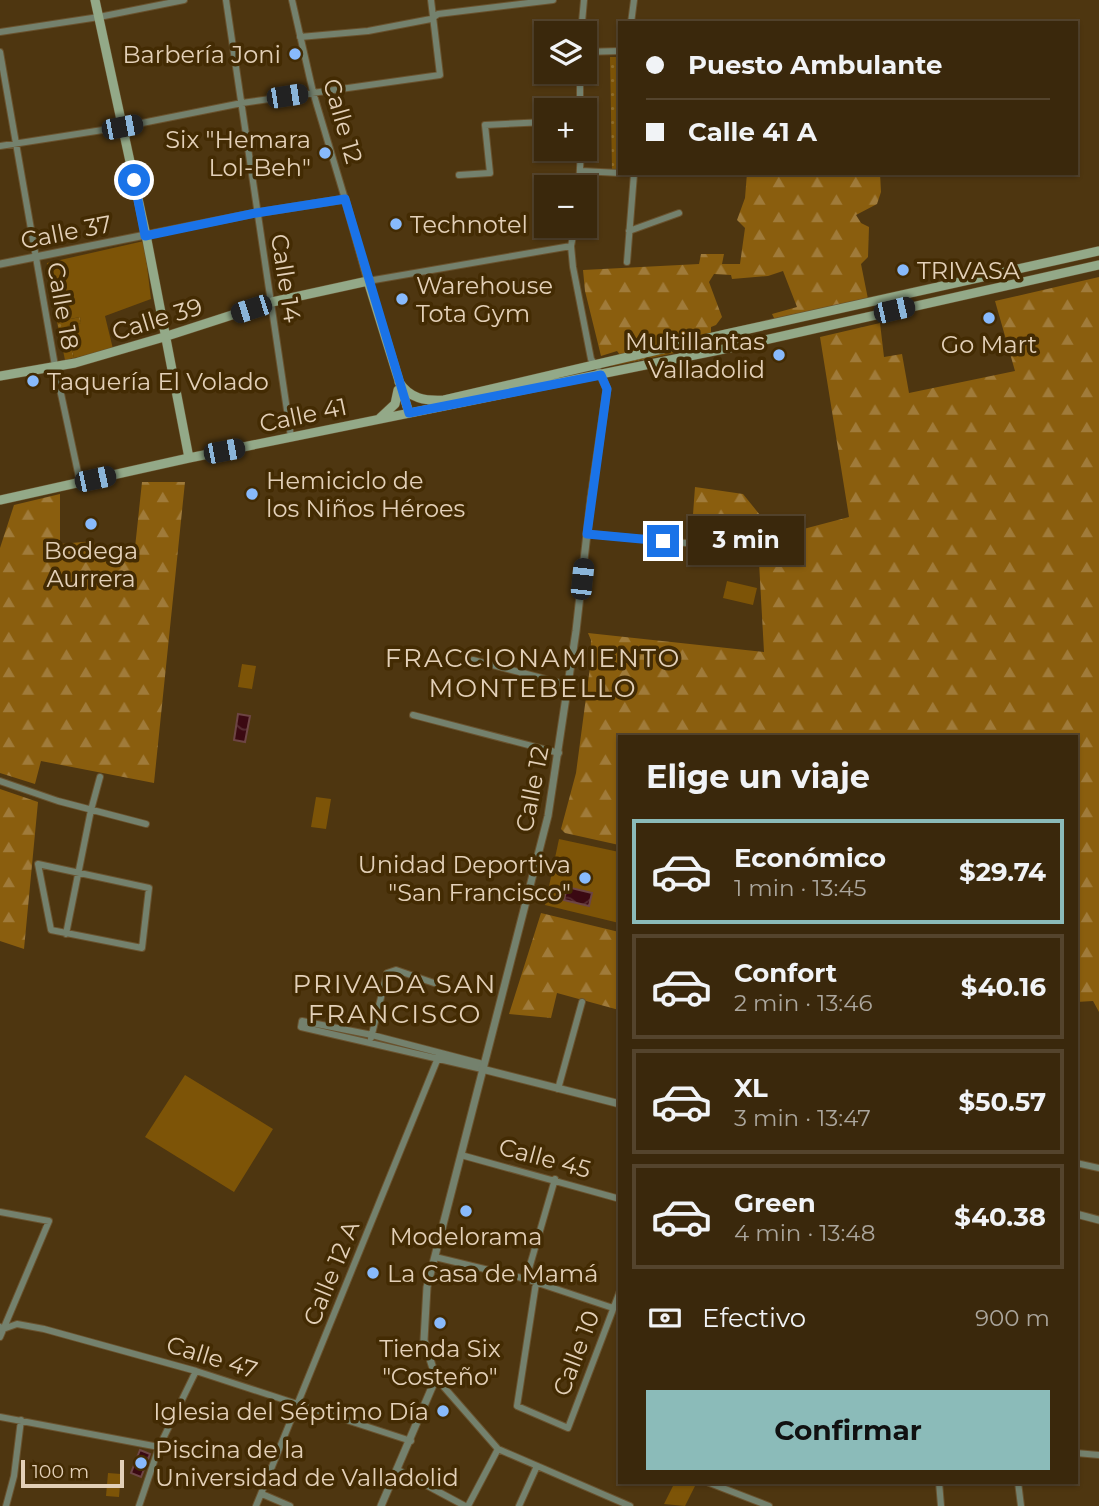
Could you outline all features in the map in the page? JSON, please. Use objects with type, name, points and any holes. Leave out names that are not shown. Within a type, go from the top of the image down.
[{"type":"main road","points":[[95,0],[189,458]]},
{"type":"main road","points":[[398,382],[415,397],[435,401],[1099,251]]},
{"type":"main road","name":"Calle 41","points":[[0,500],[189,458],[729,348],[1099,265]]},
{"type":"main road","name":"Calle 39","points":[[0,376],[55,366],[164,337],[272,302],[368,281]]},
{"type":"main road","name":"Calle 12","points":[[368,281],[409,413]]},
{"type":"main road","points":[[726,334],[729,348]]},
{"type":"main road","points":[[373,421],[388,413],[395,404],[398,382]]},
{"type":"street","points":[[0,32],[99,17],[184,0]]},
{"type":"street","name":"Calle 14","points":[[226,0],[291,437]]},
{"type":"street","name":"Calle 12","points":[[292,0],[313,92],[368,281]]},
{"type":"street","points":[[0,146],[122,127],[242,103],[440,75],[431,0]]},
{"type":"street","points":[[472,0],[474,10]]},
{"type":"street","points":[[300,37],[368,31],[434,18],[438,14],[553,0]]},
{"type":"street","points":[[583,21],[584,0]]},
{"type":"street","points":[[631,21],[634,0]]},
{"type":"street","points":[[597,52],[618,51]]},
{"type":"street","name":"Calle 18","points":[[0,52],[55,366],[80,482]]},
{"type":"street","points":[[459,175],[490,173],[485,125],[534,123]]},
{"type":"street","points":[[580,175],[581,161]]},
{"type":"street","points":[[581,171],[618,173]]},
{"type":"street","points":[[627,262],[637,175]]},
{"type":"street","name":"Calle 37","points":[[0,264],[256,213],[345,199]]},
{"type":"street","points":[[629,231],[678,213]]},
{"type":"street","points":[[573,238],[571,246],[576,290],[591,359],[595,365]]},
{"type":"street","name":"Calle 39","points":[[368,281],[571,246]]},
{"type":"street","name":"Calle 12","points":[[498,1449],[436,1378],[424,1340],[427,1287],[545,831],[569,685],[607,389],[595,365]]},
{"type":"street","points":[[587,534],[686,543]]},
{"type":"street","points":[[473,660],[569,685]]},
{"type":"street","points":[[413,715],[559,753]]},
{"type":"street","points":[[66,934],[100,777]]},
{"type":"street","points":[[0,781],[91,810],[146,824]]},
{"type":"street","points":[[38,864],[78,872],[149,888],[142,948],[51,930],[38,864]]},
{"type":"street","points":[[371,1039],[387,973],[396,970],[434,983]]},
{"type":"street","points":[[558,1089],[582,1002]]},
{"type":"street","points":[[371,1039],[301,1027],[302,1021],[484,1068],[558,1089],[618,1104]]},
{"type":"street","name":"Calle 12 A","points":[[256,1506],[438,1057]]},
{"type":"street","name":"Calle 45","points":[[461,1155],[618,1198]]},
{"type":"street","points":[[1078,1163],[1099,1168]]},
{"type":"street","points":[[526,1279],[555,1180]]},
{"type":"street","points":[[0,1212],[49,1221],[0,1337]]},
{"type":"street","points":[[1078,1215],[1099,1220]]},
{"type":"street","points":[[435,1256],[526,1279],[613,1308]]},
{"type":"street","name":"Calle 10","points":[[536,1283],[517,1406],[568,1428],[618,1296]]},
{"type":"street","name":"Calle 47","points":[[3,1326],[17,1324],[44,1329],[196,1371],[411,1441]]},
{"type":"street","points":[[138,1506],[159,1447],[196,1371]]},
{"type":"street","points":[[381,1506],[436,1378]]},
{"type":"street","points":[[0,1417],[159,1447]]},
{"type":"street","points":[[6,1506],[14,1476],[22,1420]]},
{"type":"street","points":[[398,1470],[467,1506],[498,1449],[630,1506]]},
{"type":"street","points":[[1078,1453],[1099,1455]]},
{"type":"street","points":[[519,1506],[537,1466]]},
{"type":"street","points":[[711,1484],[769,1506]]},
{"type":"street","points":[[939,1484],[941,1506]]},
{"type":"street","points":[[1018,1484],[1021,1506]]},
{"type":"street","points":[[262,1494],[290,1506]]},
{"type":"green space","points":[[610,57],[618,57],[618,170],[612,170]]},
{"type":"green space","points":[[747,175],[880,175],[881,192],[877,204],[856,215],[861,223],[869,227],[868,257],[861,264],[868,299],[775,320],[772,314],[797,307],[783,271],[768,276],[732,279],[731,275],[714,274],[709,282],[722,317],[711,327],[711,334],[620,355],[617,351],[601,356],[585,291],[583,270],[699,264],[701,254],[724,254],[722,264],[740,264],[745,228],[737,220],[745,198]]},
{"type":"green space","points":[[144,241],[151,299],[105,316],[113,349],[74,358],[67,326],[81,323],[80,317],[60,321],[47,263]]},
{"type":"green space","points":[[1099,277],[1099,1012],[1093,1001],[1078,1002],[1078,735],[618,735],[618,845],[565,833],[561,829],[576,773],[590,667],[591,640],[588,633],[764,652],[759,562],[691,542],[695,487],[743,494],[777,536],[849,517],[820,337],[880,323],[884,357],[902,354],[909,393],[1015,371],[995,301]]},
{"type":"green space","points":[[80,317],[81,323],[67,326],[74,358],[65,360],[57,322]]},
{"type":"green space","points":[[711,341],[713,345],[612,366],[612,365]]},
{"type":"green space","points":[[142,482],[185,482],[154,783],[41,761],[35,784],[0,773],[0,548],[14,505],[60,494],[60,544],[94,541],[96,554],[134,557]]},
{"type":"green space","points":[[727,581],[757,588],[753,605],[723,598]]},
{"type":"green space","points":[[242,664],[256,666],[252,689],[238,687]]},
{"type":"green space","points":[[0,789],[38,802],[24,949],[0,941]]},
{"type":"green space","points":[[316,797],[331,799],[326,829],[311,827]]},
{"type":"green space","name":"Unidad Deportiva \"San Francisco\"","points":[[559,839],[618,852],[618,923],[545,905]]},
{"type":"green space","points":[[541,913],[618,932],[618,1010],[557,993],[551,1018],[509,1014]]},
{"type":"green space","points":[[185,1075],[273,1129],[234,1192],[145,1137]]},
{"type":"green space","points":[[108,1473],[121,1474],[119,1497],[106,1496]]},
{"type":"green space","points":[[674,1484],[696,1484],[685,1506],[664,1504]]},
{"type":"water","points":[[238,714],[250,716],[245,742],[234,740]]},
{"type":"water","points":[[567,887],[592,893],[589,906],[564,900]]},
{"type":"water","name":"Piscina de la Universidad de Valladolid","points":[[140,1450],[150,1454],[141,1477],[131,1473]]},
{"type":"place","name":"Barbería Joni","points":[[295,54]]},
{"type":"place","name":"Six \"Hemara Lol-Beh\"","points":[[325,153]]},
{"type":"place","name":"Technotel","points":[[396,224]]},
{"type":"place","name":"TRIVASA","points":[[903,270]]},
{"type":"place","name":"Warehouse Tota Gym","points":[[402,299]]},
{"type":"place","name":"Go Mart","points":[[989,318]]},
{"type":"place","name":"Multillantas Valladolid","points":[[779,355]]},
{"type":"place","name":"Taquería El Volado","points":[[33,381]]},
{"type":"place","name":"Hemiciclo de los Niños Héroes","points":[[252,494]]},
{"type":"place","name":"Bodega Aurrera","points":[[91,524]]},
{"type":"place","name":"Unidad Deportiva \"San Francisco\"","points":[[585,878]]},
{"type":"place","name":"Modelorama","points":[[466,1211]]},
{"type":"place","name":"La Casa de Mamá","points":[[373,1273]]},
{"type":"place","name":"Tienda Six \"Costeño\"","points":[[440,1323]]},
{"type":"place","name":"Iglesia del Séptimo Día","points":[[443,1411]]},
{"type":"place","name":"Piscina de la Universidad de Valladolid","points":[[141,1463]]},
{"type":"district","name":"FRACCIONAMIENTO MONTEBELLO","points":[[533,673]]},
{"type":"district","name":"PRIVADA SAN FRANCISCO","points":[[395,999]]},
{"type":"route","points":[[134,180],[145,236],[256,213],[345,199],[409,413],[601,375],[607,389],[587,534],[663,541]]}]
